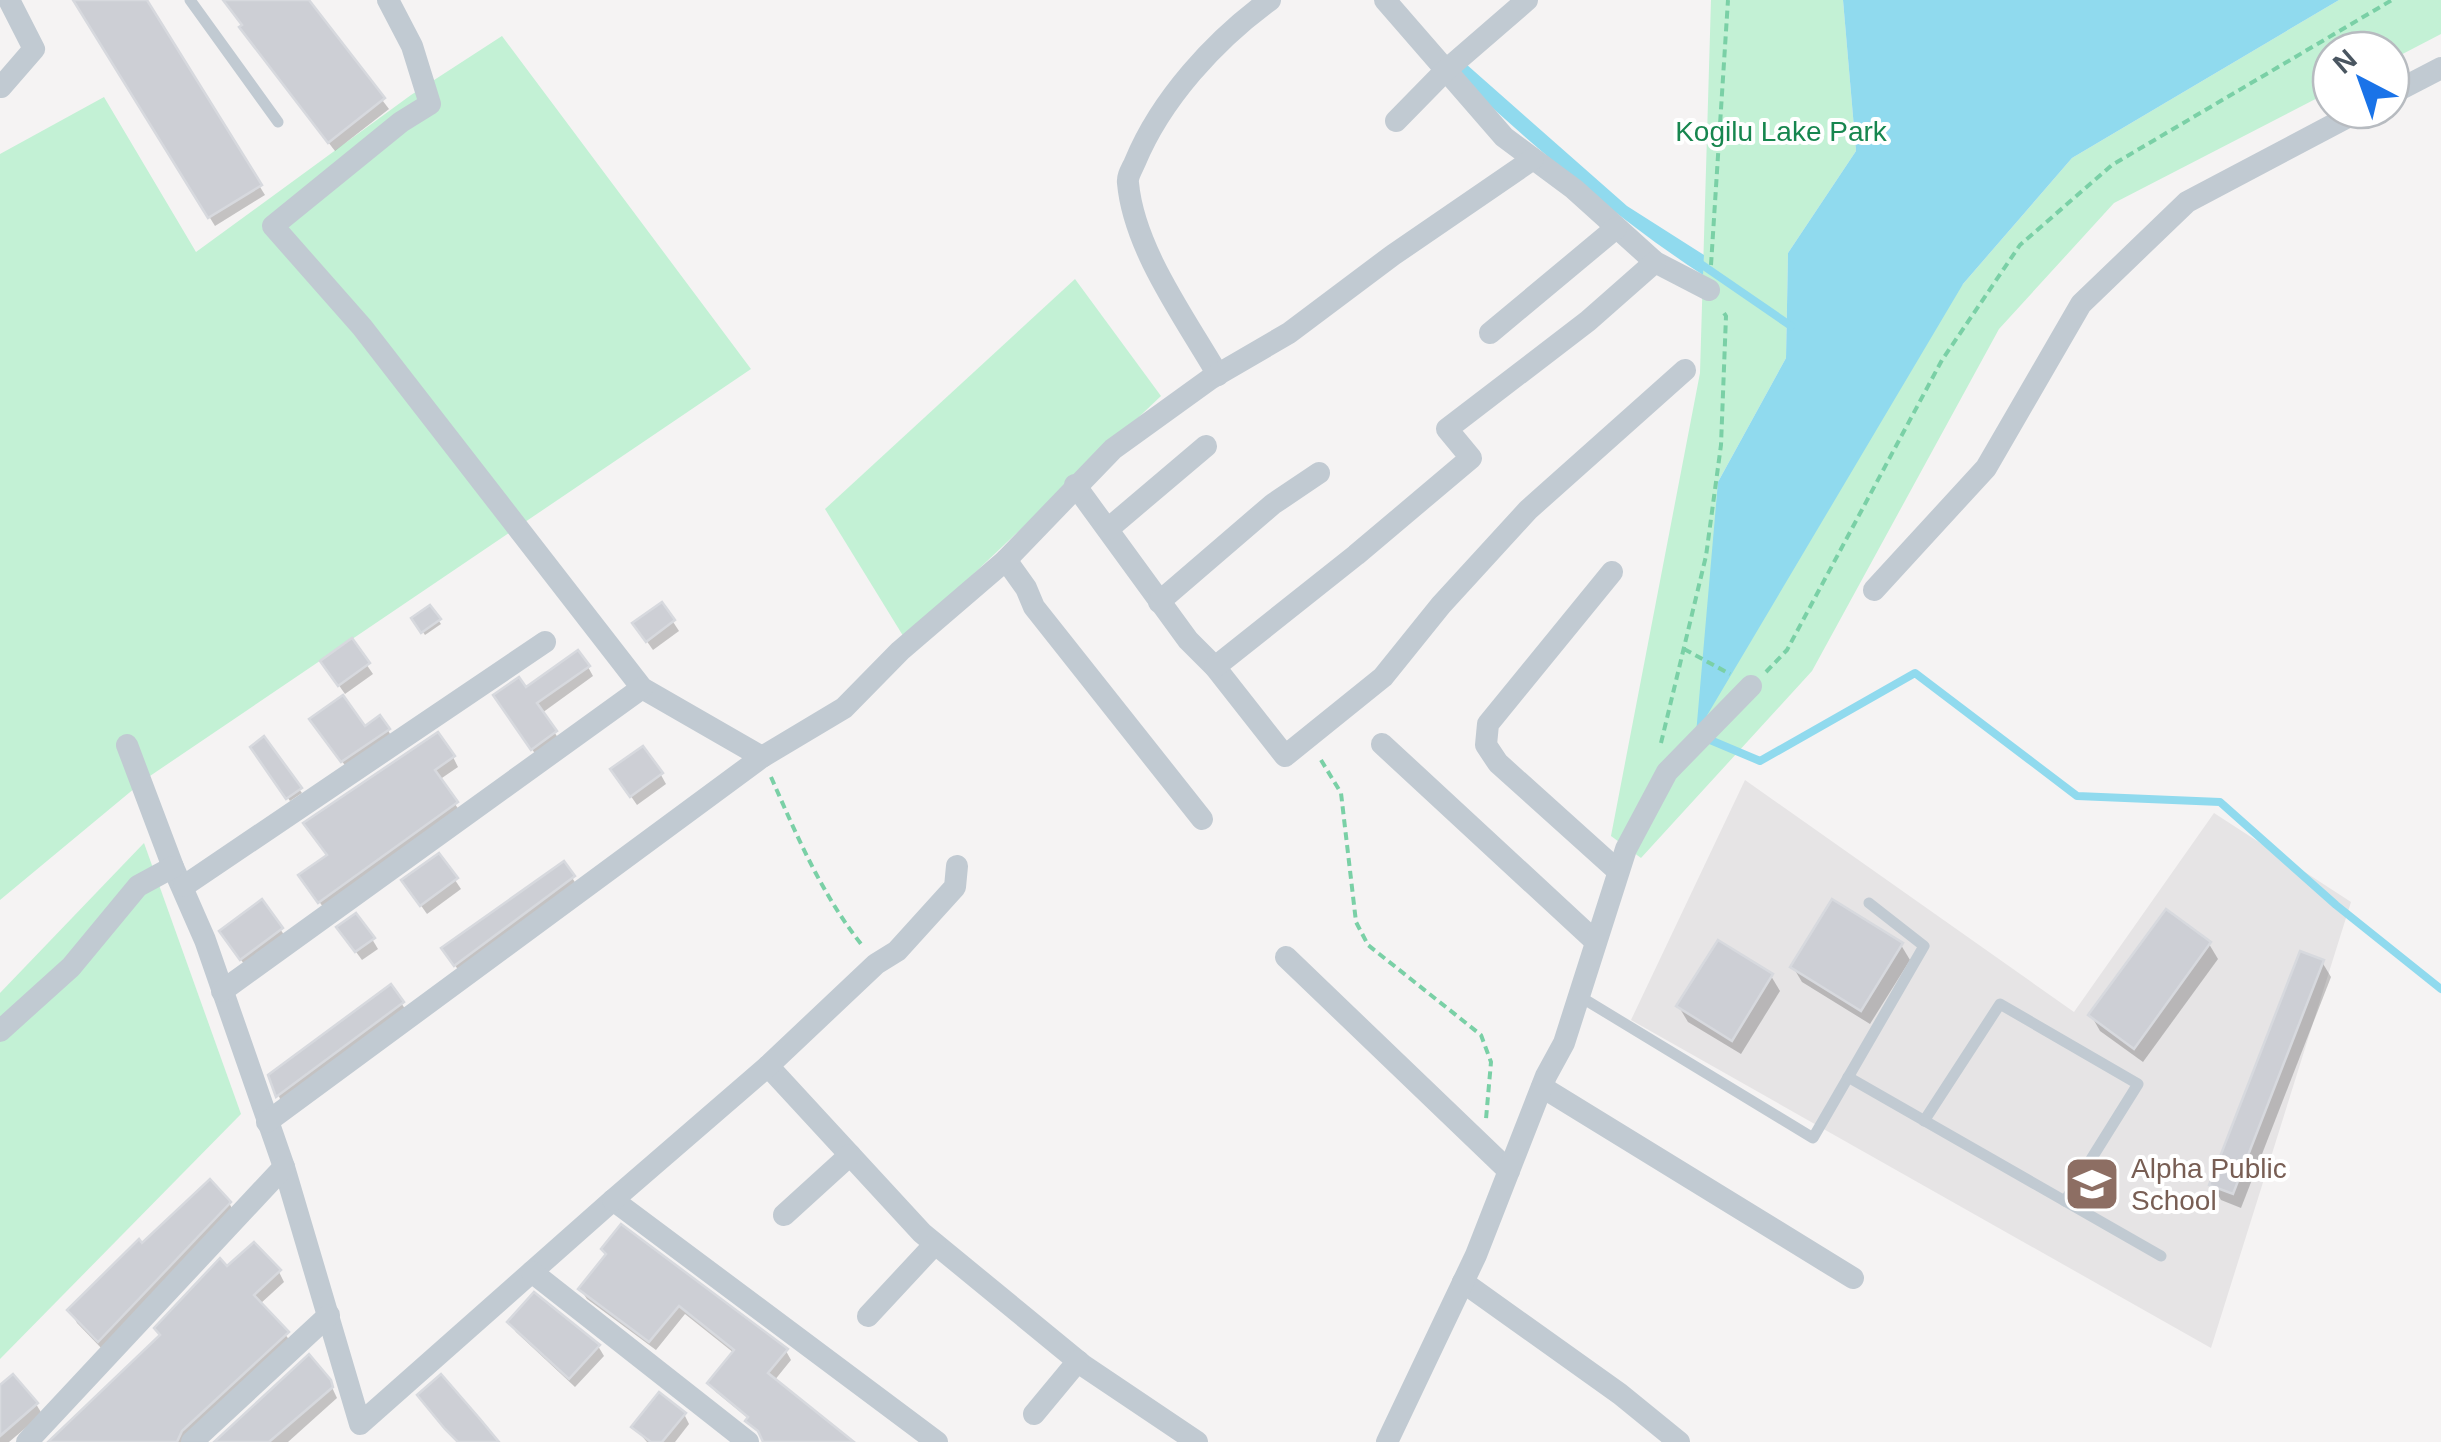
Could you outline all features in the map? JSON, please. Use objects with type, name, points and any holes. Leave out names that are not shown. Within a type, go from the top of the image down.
[{"type":"street","points":[[1,86],[34,50],[9,0]]},
{"type":"street","points":[[388,0],[412,46],[430,104],[402,122],[274,226],[362,327],[642,688],[762,757]]},
{"type":"street","points":[[1218,375],[1146,253],[1127,180],[1146,134],[1177,91],[1242,21],[1270,0]]},
{"type":"street","points":[[1385,0],[1504,137],[1574,189],[1655,262],[1709,290]]},
{"type":"street","points":[[1396,121],[1445,71],[1527,0]]},
{"type":"street","points":[[2411,84],[2441,68]]},
{"type":"street","points":[[1874,590],[1986,468],[2081,304],[2187,202],[2323,130]]},
{"type":"street","points":[[267,1122],[762,757],[844,708],[900,651],[1006,560],[1112,449],[1218,375],[1289,334],[1393,255],[1533,158]]},
{"type":"street","points":[[1490,333],[1616,228]]},
{"type":"street","points":[[1215,667],[1471,458],[1446,429],[1588,321],[1655,262]]},
{"type":"street","points":[[1075,485],[1188,640],[1215,667],[1285,756],[1383,678],[1441,605],[1528,510],[1685,370]]},
{"type":"street","points":[[1108,529],[1206,446]]},
{"type":"street","points":[[1159,602],[1273,504],[1320,473]]},
{"type":"street","points":[[1006,560],[1034,607],[1202,818]]},
{"type":"street","points":[[1612,572],[1488,724],[1486,745],[1498,763],[1618,871]]},
{"type":"street","points":[[0,1031],[71,967],[138,886],[178,876],[545,642]]},
{"type":"street","points":[[1387,1442],[1463,1282],[1542,1087],[1564,1043],[1626,849],[1667,772],[1752,686]]},
{"type":"street","points":[[222,991],[642,688]]},
{"type":"street","points":[[127,744],[222,991],[284,1167],[360,1424]]},
{"type":"street","points":[[1382,744],[1595,942]]},
{"type":"street","points":[[343,1442],[768,1066],[876,964],[897,951],[955,887],[957,866]]},
{"type":"street","points":[[1286,958],[1509,1171]]},
{"type":"street","points":[[768,1066],[935,1244],[1078,1361],[1197,1442]]},
{"type":"street","points":[[1542,1087],[1852,1278]]},
{"type":"street","points":[[784,1215],[850,1155]]},
{"type":"street","points":[[26,1442],[284,1167]]},
{"type":"street","points":[[613,1200],[937,1442]]},
{"type":"street","points":[[868,1316],[935,1244]]},
{"type":"street","points":[[532,1272],[748,1442]]},
{"type":"street","points":[[1463,1282],[1620,1394],[1680,1442]]},
{"type":"street","points":[[192,1442],[329,1315]]},
{"type":"street","points":[[1034,1414],[1078,1361]]},
{"type":"lane","points":[[190,0],[278,122]]},
{"type":"lane","points":[[1579,996],[1813,1138],[1924,946],[1869,903]]},
{"type":"lane","points":[[1924,1121],[2000,1004],[2138,1084],[2065,1201]]},
{"type":"lane","points":[[1848,1077],[2161,1256]]},
{"type":"path","points":[[1661,742],[1706,556],[1721,445],[1726,316],[1709,290],[1728,0]]},
{"type":"path","points":[[1684,649],[1752,686],[1787,650],[1942,360],[2020,244],[2112,165],[2392,0]]},
{"type":"path","points":[[1308,738],[1340,793],[1356,922],[1368,945],[1481,1035],[1491,1062],[1484,1148]]},
{"type":"path","points":[[762,757],[811,868],[840,917],[876,964]]},
{"type":"shaded area","name":"Alpha Public School","points":[[1745,780],[2074,1012],[2214,813],[2351,902],[2211,1348],[1631,1020]]},
{"type":"green space","name":"Kogilu Lake Park","points":[[1711,0],[1843,0],[1856,151],[1788,253],[1786,358],[1718,482],[1963,284],[2072,158],[2339,0],[2441,0],[2441,34],[2411,50],[2411,30],[2311,30],[2311,101],[2114,203],[1999,329],[1812,671],[1641,858],[1611,836],[1700,373]]},
{"type":"green space","points":[[502,36],[751,369],[147,778],[0,900],[0,154],[104,97],[196,252],[411,95]]},
{"type":"green space","points":[[1075,279],[1161,396],[905,639],[825,509]]},
{"type":"green space","points":[[144,843],[241,1114],[0,1359],[0,993]]},
{"type":"water","points":[[1843,0],[2339,0],[2072,158],[1963,284],[1696,734],[1718,482],[1786,358],[1788,253],[1856,151]]},
{"type":"water","points":[[1466,64],[1627,206],[1704,255],[1703,275],[1606,205],[1515,128],[1455,74]]},
{"type":"building","points":[[73,0],[147,0],[262,185],[208,218]]},
{"type":"building","points":[[223,0],[309,0],[385,98],[328,143],[239,27],[242,25]]},
{"type":"building","points":[[662,602],[675,620],[646,642],[632,623]]},
{"type":"building","points":[[430,605],[441,619],[421,633],[411,618]]},
{"type":"building","points":[[352,638],[370,663],[338,686],[320,661]]},
{"type":"building","points":[[578,650],[590,666],[537,703],[557,731],[531,750],[493,695],[519,677],[526,687]]},
{"type":"building","points":[[343,695],[365,726],[380,715],[390,729],[341,762],[309,719]]},
{"type":"building","points":[[438,732],[455,756],[435,770],[458,802],[318,903],[298,875],[327,855],[303,823]]},
{"type":"building","points":[[264,736],[302,788],[286,799],[250,747]]},
{"type":"building","points":[[643,746],[663,773],[630,797],[610,769]]},
{"type":"building","points":[[439,853],[458,878],[420,906],[401,880]]},
{"type":"building","points":[[564,861],[575,876],[454,966],[441,948]]},
{"type":"building","points":[[262,899],[283,928],[240,960],[219,931]]},
{"type":"building","points":[[1832,899],[1903,943],[1861,1011],[1790,967]]},
{"type":"building","points":[[2166,909],[2211,942],[2134,1049],[2088,1015]]},
{"type":"building","points":[[356,913],[375,938],[355,952],[336,927]]},
{"type":"building","points":[[1718,940],[1773,974],[1732,1041],[1676,1006]]},
{"type":"building","points":[[2300,951],[2324,960],[2233,1194],[2209,1185]]},
{"type":"building","points":[[391,984],[404,1002],[276,1097],[268,1075]]},
{"type":"building","points":[[210,1179],[231,1202],[98,1342],[67,1310],[139,1239],[142,1243]]},
{"type":"building","points":[[621,1224],[788,1349],[768,1373],[854,1442],[763,1442],[758,1431],[745,1421],[748,1417],[707,1383],[734,1350],[679,1306],[649,1342],[578,1289],[606,1254],[601,1249]]},
{"type":"building","points":[[254,1242],[281,1270],[254,1295],[289,1332],[182,1431],[177,1442],[48,1442],[160,1335],[154,1328],[220,1258],[227,1266]]},
{"type":"building","points":[[534,1292],[600,1345],[569,1379],[507,1322]]},
{"type":"building","points":[[309,1354],[333,1387],[269,1442],[214,1442]]},
{"type":"building","points":[[13,1374],[38,1403],[0,1436],[0,1385]]},
{"type":"building","points":[[441,1374],[499,1442],[458,1442],[445,1429],[417,1395]]},
{"type":"building","points":[[659,1392],[686,1413],[662,1442],[651,1442],[631,1427]]},
{"type":"waterway","points":[[1695,260],[1791,326]]},
{"type":"waterway","points":[[1703,737],[1760,761],[1915,673],[2077,796],[2220,802],[2336,905],[2441,989]]},
{"type":"place","name":"Alpha Public School","points":[[2092,1184]]}]
